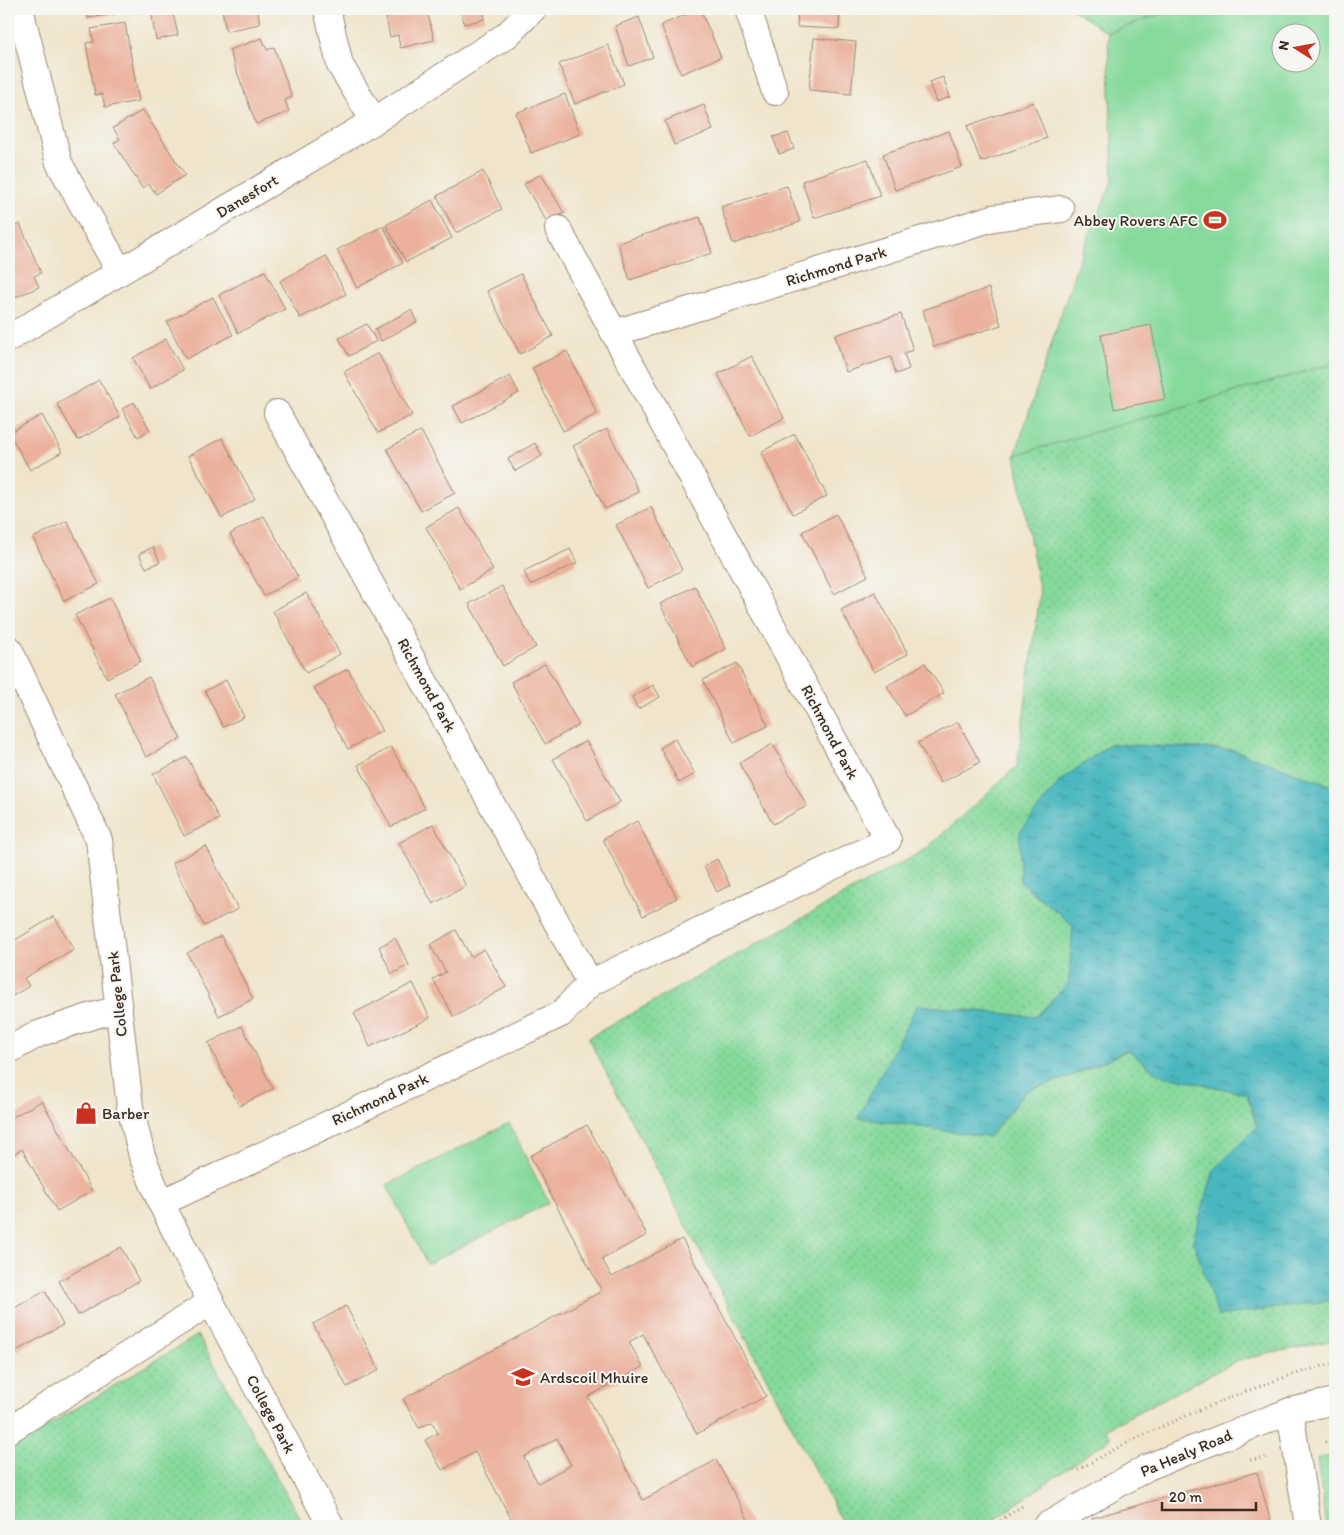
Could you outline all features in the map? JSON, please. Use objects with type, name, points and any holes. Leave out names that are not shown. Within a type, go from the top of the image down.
[{"type":"street","points":[[20,9],[59,163],[120,272]]},
{"type":"street","points":[[327,9],[340,65],[374,121]]},
{"type":"street","name":"Danesfort","points":[[9,338],[374,121],[507,35],[533,9]]},
{"type":"street","points":[[748,9],[775,92]]},
{"type":"street","name":"Richmond Park","points":[[614,333],[993,218],[1061,209]]},
{"type":"street","name":"Richmond Park","points":[[161,1203],[561,1014],[590,983],[888,840],[558,229]]},
{"type":"street","name":"Richmond Park","points":[[277,413],[590,983]]},
{"type":"street","name":"College Park","points":[[9,649],[17,689],[99,840],[130,1107],[142,1156],[161,1203],[211,1302],[331,1526]]},
{"type":"street","points":[[9,1050],[38,1034],[119,1009]]},
{"type":"street","points":[[9,1430],[211,1302]]},
{"type":"street","name":"Pa Healy Road","points":[[1046,1526],[1148,1467],[1290,1411],[1335,1401]]},
{"type":"street","points":[[1290,1411],[1308,1526]]},
{"type":"path","points":[[1330,1442],[1335,1436]]},
{"type":"green space","points":[[1072,9],[1162,9],[1163,13],[1108,33]]},
{"type":"green space","name":"Abbey Rovers AFC","points":[[1162,9],[1335,9],[1335,363],[1015,455],[1079,259],[1113,180],[1108,33],[1163,13]]},
{"type":"green space","points":[[1335,363],[1335,787],[1233,750],[1110,744],[1060,781],[1020,882],[1073,925],[1069,983],[1036,1017],[917,1005],[989,1137],[1026,1091],[1069,1077],[1129,1050],[1159,1074],[1247,1094],[1257,1127],[1214,1170],[1218,1316],[1335,1300],[1335,1340],[1239,1360],[1105,1429],[1111,1438],[985,1526],[844,1526],[588,1038],[926,849],[1017,766],[1040,594],[1015,455]]},
{"type":"green space","points":[[509,1123],[549,1203],[427,1264],[387,1185]]},
{"type":"green space","points":[[198,1335],[304,1526],[9,1526],[9,1449]]},
{"type":"green space","points":[[1335,1455],[1335,1526],[1326,1526],[1317,1459]]},
{"type":"water","points":[[1110,744],[1233,750],[1335,787],[1335,1300],[1218,1316],[1193,1240],[1214,1170],[1257,1127],[1247,1094],[1158,1074],[1128,1050],[1069,1077],[1026,1091],[989,1137],[858,1118],[917,1005],[1036,1017],[1069,982],[1073,925],[1020,882],[1020,832],[1060,781]]},
{"type":"building","points":[[86,9],[121,9],[122,13],[88,18]]},
{"type":"building","points":[[172,9],[178,35],[156,40],[151,11]]},
{"type":"building","points":[[222,9],[267,10],[258,12],[260,24],[226,31]]},
{"type":"building","points":[[384,9],[427,9],[434,40],[400,48],[398,35],[390,37]]},
{"type":"building","points":[[461,9],[483,9],[485,19],[464,24]]},
{"type":"building","points":[[700,9],[721,57],[681,74],[661,25]]},
{"type":"building","points":[[798,9],[840,9],[839,29],[797,27]]},
{"type":"building","points":[[639,17],[653,57],[629,66],[615,26]]},
{"type":"building","points":[[125,23],[139,101],[105,107],[102,94],[95,95],[86,43],[94,42],[91,29]]},
{"type":"building","points":[[262,38],[267,50],[274,47],[292,97],[285,100],[289,112],[256,124],[229,50]]},
{"type":"building","points":[[814,38],[856,42],[851,94],[809,90]]},
{"type":"building","points":[[608,45],[624,84],[575,104],[559,64]]},
{"type":"building","points":[[943,77],[950,97],[936,102],[929,82]]},
{"type":"building","points":[[565,94],[580,134],[531,153],[516,113]]},
{"type":"building","points":[[1033,102],[1047,138],[981,162],[967,126]]},
{"type":"building","points":[[704,105],[713,130],[674,145],[665,121]]},
{"type":"building","points":[[143,110],[185,175],[156,194],[149,184],[142,188],[114,143],[120,139],[113,128]]},
{"type":"building","points":[[949,131],[962,167],[895,190],[883,154]]},
{"type":"building","points":[[788,133],[794,149],[779,154],[773,137]]},
{"type":"building","points":[[868,159],[880,196],[814,218],[802,181]]},
{"type":"building","points":[[483,171],[502,209],[456,233],[437,196]]},
{"type":"building","points":[[541,174],[564,213],[547,222],[524,184]]},
{"type":"building","points":[[787,186],[800,222],[733,244],[721,207]]},
{"type":"building","points":[[432,200],[452,238],[406,262],[386,225]]},
{"type":"building","points":[[9,217],[13,227],[20,224],[41,273],[34,276],[39,287],[9,300]]},
{"type":"building","points":[[700,217],[712,253],[630,280],[618,243]]},
{"type":"building","points":[[383,226],[403,263],[357,288],[337,250]]},
{"type":"building","points":[[326,256],[346,294],[300,318],[280,281]]},
{"type":"building","points":[[265,271],[285,309],[238,333],[219,295]]},
{"type":"building","points":[[521,274],[553,336],[520,354],[487,291]]},
{"type":"building","points":[[989,288],[1001,325],[934,347],[923,310]]},
{"type":"building","points":[[213,297],[233,335],[186,359],[167,322]]},
{"type":"building","points":[[411,310],[417,322],[381,341],[375,329]]},
{"type":"building","points":[[901,314],[913,350],[904,353],[909,369],[896,374],[891,357],[846,372],[835,335]]},
{"type":"building","points":[[367,324],[376,341],[349,356],[339,338]]},
{"type":"building","points":[[1151,325],[1165,399],[1114,409],[1101,335]]},
{"type":"building","points":[[166,339],[183,370],[150,389],[133,358]]},
{"type":"building","points":[[567,351],[597,414],[563,431],[532,368]]},
{"type":"building","points":[[378,353],[412,415],[378,433],[344,372]]},
{"type":"building","points":[[752,356],[784,418],[750,436],[718,374]]},
{"type":"building","points":[[510,376],[519,393],[462,423],[453,406]]},
{"type":"building","points":[[99,380],[120,417],[78,440],[57,404]]},
{"type":"building","points":[[134,402],[150,430],[138,437],[122,409]]},
{"type":"building","points":[[42,415],[62,452],[30,470],[9,433]]},
{"type":"building","points":[[607,429],[639,492],[605,509],[573,446]]},
{"type":"building","points":[[421,431],[455,493],[421,511],[387,449]]},
{"type":"building","points":[[795,434],[827,496],[793,514],[761,452]]},
{"type":"building","points":[[222,438],[255,499],[222,518],[188,456]]},
{"type":"building","points":[[535,443],[542,456],[515,471],[508,459]]},
{"type":"building","points":[[651,507],[682,570],[648,588],[616,525]]},
{"type":"building","points":[[459,508],[493,570],[460,589],[426,527]]},
{"type":"building","points":[[836,514],[868,576],[834,594],[802,532]]},
{"type":"building","points":[[264,516],[298,577],[264,596],[230,534]]},
{"type":"building","points":[[67,521],[99,584],[64,601],[33,538]]},
{"type":"building","points":[[153,547],[160,562],[146,568],[139,554]]},
{"type":"building","points":[[570,549],[577,563],[530,585],[524,571]]},
{"type":"building","points":[[502,586],[536,647],[503,666],[469,604]]},
{"type":"building","points":[[695,586],[726,649],[692,667],[660,604]]},
{"type":"building","points":[[875,592],[908,654],[874,672],[841,610]]},
{"type":"building","points":[[306,593],[340,654],[306,673],[273,611]]},
{"type":"building","points":[[110,598],[141,661],[107,678],[75,615]]},
{"type":"building","points":[[737,663],[768,726],[734,743],[703,680]]},
{"type":"building","points":[[925,663],[944,693],[905,716],[887,686]]},
{"type":"building","points":[[545,664],[579,725],[545,744],[511,682]]},
{"type":"building","points":[[348,669],[382,731],[348,749],[314,688]]},
{"type":"building","points":[[149,677],[181,739],[146,757],[115,694]]},
{"type":"building","points":[[226,680],[244,717],[223,727],[205,691]]},
{"type":"building","points":[[653,685],[660,697],[638,709],[632,697]]},
{"type":"building","points":[[958,722],[980,762],[941,783],[918,743]]},
{"type":"building","points":[[675,739],[695,774],[679,783],[660,748]]},
{"type":"building","points":[[586,741],[620,802],[587,821],[553,759]]},
{"type":"building","points":[[773,744],[807,806],[773,824],[739,763]]},
{"type":"building","points":[[391,747],[425,808],[391,827],[358,765]]},
{"type":"building","points":[[187,757],[219,819],[184,836],[153,774]]},
{"type":"building","points":[[637,821],[677,898],[643,916],[603,839]]},
{"type":"building","points":[[433,824],[466,886],[433,904],[399,843]]},
{"type":"building","points":[[206,846],[238,909],[204,926],[172,863]]},
{"type":"building","points":[[717,859],[730,885],[717,892],[704,866]]},
{"type":"building","points":[[54,916],[74,950],[24,978],[29,986],[9,998],[9,944]]},
{"type":"building","points":[[456,930],[471,957],[484,949],[506,987],[454,1017],[433,979],[446,972],[430,945]]},
{"type":"building","points":[[221,936],[253,999],[219,1016],[187,953]]},
{"type":"building","points":[[395,938],[409,965],[392,974],[379,947]]},
{"type":"building","points":[[413,983],[430,1018],[370,1047],[354,1013]]},
{"type":"building","points":[[242,1026],[273,1089],[239,1106],[208,1043]]},
{"type":"building","points":[[42,1101],[92,1191],[57,1211],[22,1149],[9,1157],[9,1119]]},
{"type":"building","points":[[587,1125],[647,1235],[602,1259],[612,1277],[682,1239],[766,1396],[697,1434],[643,1334],[629,1342],[643,1367],[588,1397],[643,1500],[716,1460],[751,1525],[515,1526],[475,1452],[442,1470],[425,1440],[438,1433],[432,1422],[419,1428],[403,1399],[602,1291],[530,1156]],"holes":[[[557,1438],[571,1465],[538,1483],[524,1457]]]},
{"type":"building","points":[[121,1247],[139,1281],[78,1315],[59,1281]]},
{"type":"building","points":[[45,1291],[63,1325],[9,1355],[9,1311]]},
{"type":"building","points":[[346,1306],[379,1370],[347,1387],[313,1324]]},
{"type":"building","points":[[1257,1472],[1272,1526],[1095,1526],[1092,1518]]},
{"type":"place","name":"Abbey Rovers AFC","points":[[1215,220]]},
{"type":"place","name":"Barber","points":[[86,1113]]},
{"type":"place","name":"Ardscoil Mhuire","points":[[523,1377]]}]
